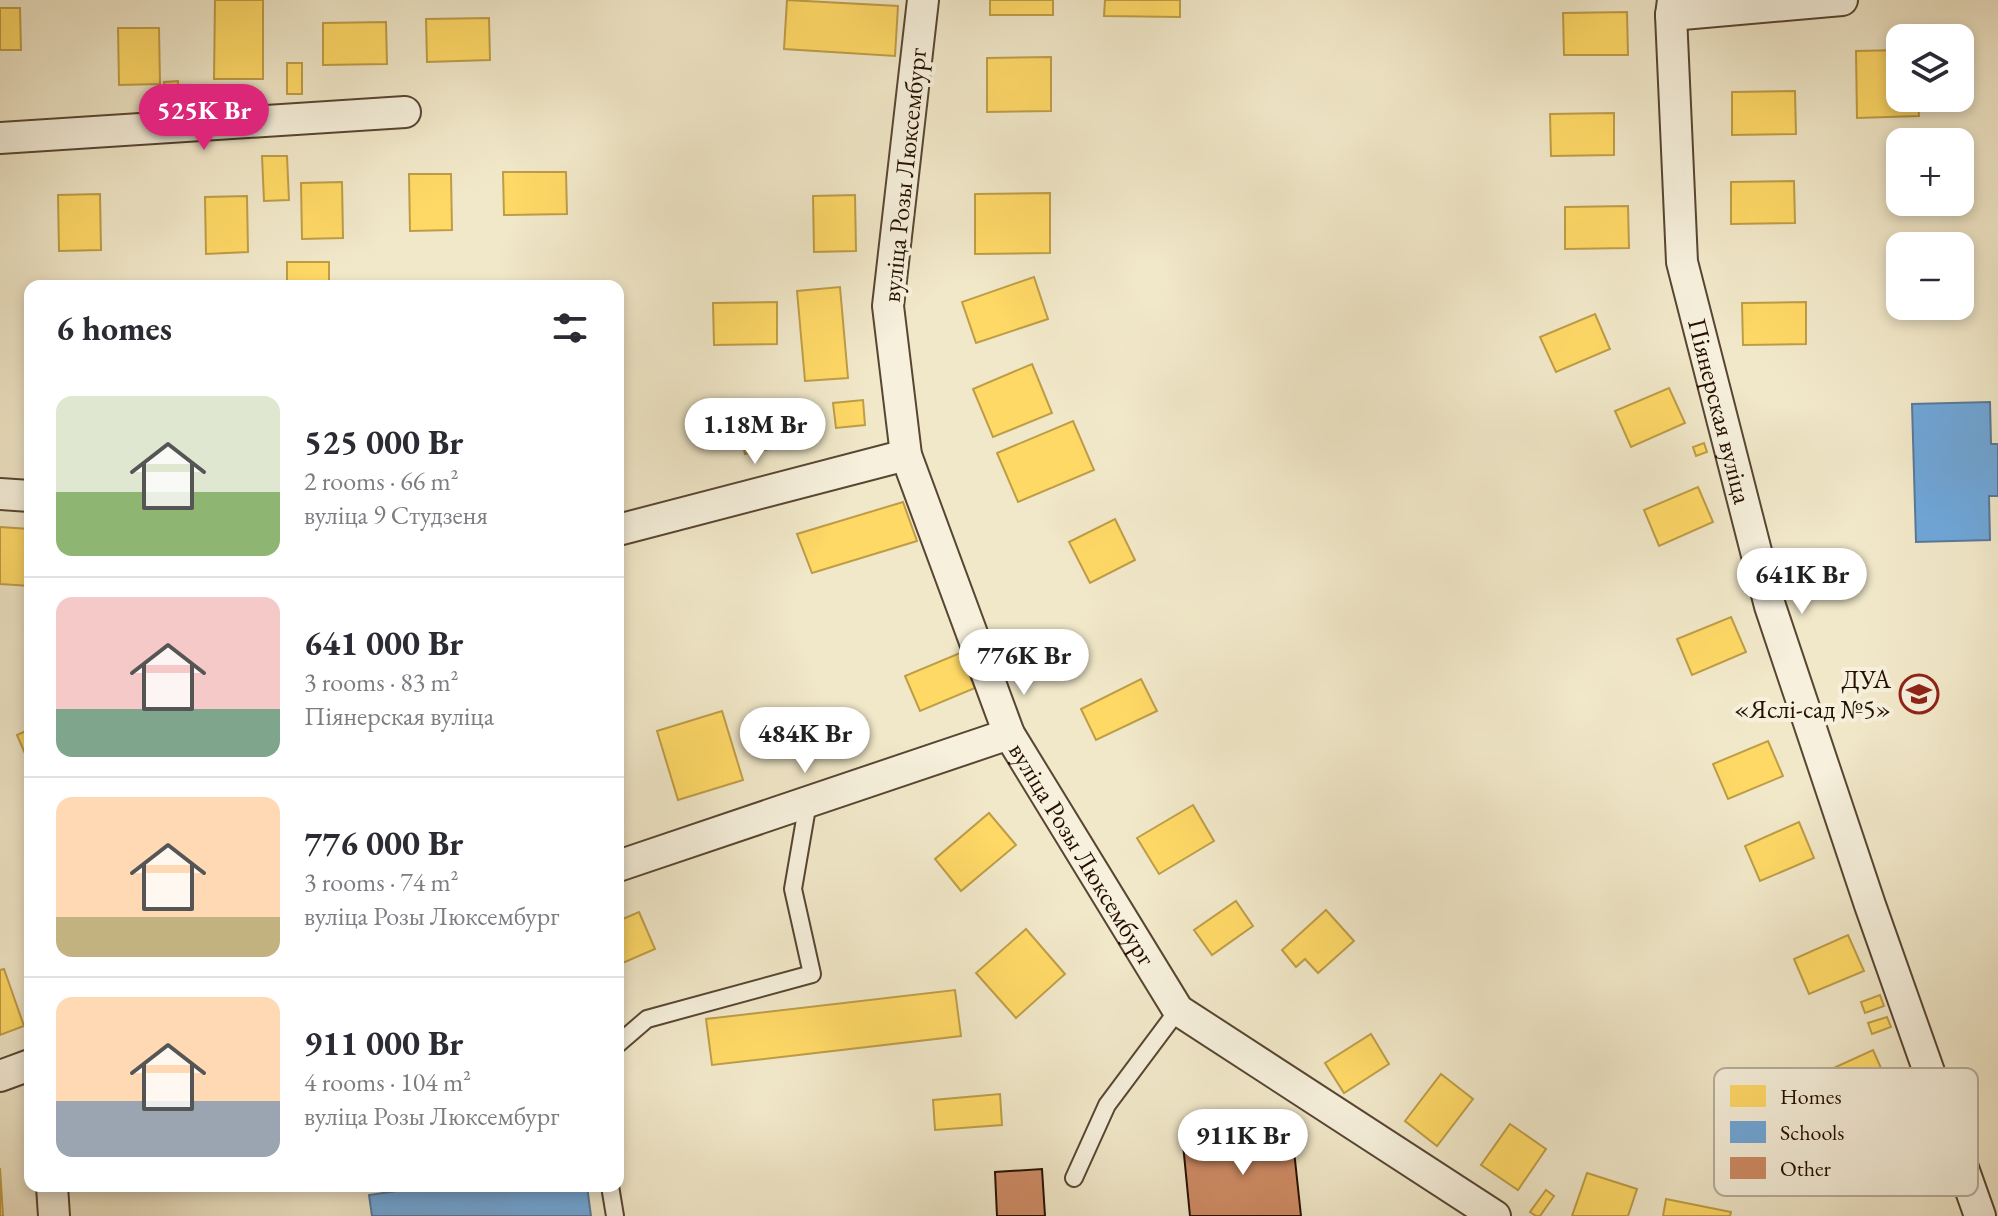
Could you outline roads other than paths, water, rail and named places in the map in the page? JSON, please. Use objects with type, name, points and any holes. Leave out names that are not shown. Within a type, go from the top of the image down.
[{"type":"street","name":"вуліца Розы Люксембург","points":[[923,0],[888,306],[906,455],[1009,734],[1178,1010],[1495,1216]]},
{"type":"street","points":[[1672,8],[1842,0]]},
{"type":"street","name":"Піянерская вуліца","points":[[1672,8],[1682,262],[1770,606],[1928,1068]]},
{"type":"street","points":[[0,138],[405,112]]},
{"type":"street","points":[[624,528],[906,455]]},
{"type":"street","points":[[0,494],[24,496]]},
{"type":"street","points":[[624,864],[1009,734]]},
{"type":"street","points":[[52,1192],[54,1216]]},
{"type":"street","name":"Піянерская вуліца","points":[[1973,1196],[1980,1216]]},
{"type":"lane","points":[[624,1039],[647,1019],[812,974],[793,889],[808,802]]},
{"type":"lane","points":[[1074,1178],[1107,1105],[1178,1010]]},
{"type":"lane","points":[[611,1192],[615,1216]]},
{"type":"place","name":"ДУА «Яслі-сад №5»","points":[[1919,694]]}]
